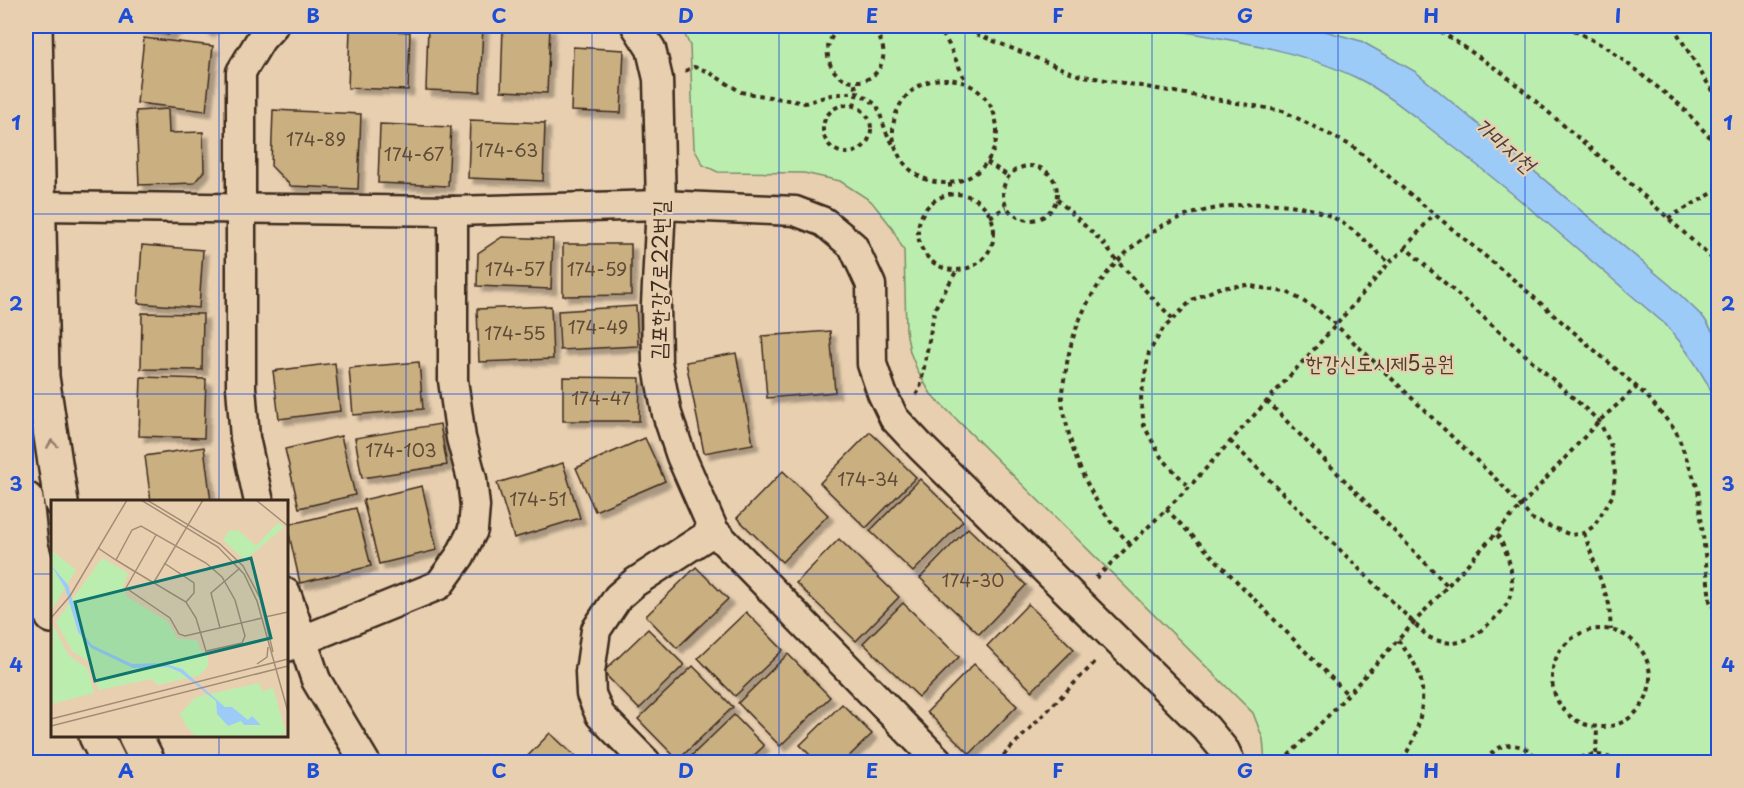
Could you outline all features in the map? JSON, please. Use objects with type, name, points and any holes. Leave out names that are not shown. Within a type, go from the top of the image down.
[{"type":"street","points":[[35,26],[42,377],[61,500]]},
{"type":"street","points":[[259,500],[245,438],[241,387],[241,72],[261,39],[273,26]]},
{"type":"street","name":"김포한강7로22번길","points":[[636,26],[651,49],[658,79],[661,205],[656,305],[657,362],[667,414],[681,456],[714,531],[939,762]]},
{"type":"street","points":[[39,206],[453,211],[661,205],[795,211],[824,222],[853,246],[871,285],[872,364],[894,418],[1206,728],[1225,751],[1230,762]]},
{"type":"street","points":[[294,643],[439,585],[460,556],[473,530],[474,497],[461,438],[453,380],[453,211]]},
{"type":"street","points":[[26,500],[31,546],[51,613]]},
{"type":"street","points":[[646,762],[600,715],[591,694],[596,630],[618,597],[634,583],[714,531]]},
{"type":"street","points":[[288,606],[294,643],[365,762]]},
{"type":"street","points":[[136,737],[148,762]]},
{"type":"path","points":[[847,26],[836,32],[831,39],[827,47],[827,56],[836,74],[855,81],[864,80],[873,75],[880,68],[884,59],[882,41],[877,34],[864,26]]},
{"type":"path","points":[[938,26],[950,45],[966,82]]},
{"type":"path","points":[[960,26],[1078,75],[1283,111],[1352,146],[1514,280],[1638,387],[1676,431],[1698,489],[1710,601],[1719,615]]},
{"type":"path","points":[[1433,26],[1504,74],[1719,264]]},
{"type":"path","points":[[1566,26],[1609,49],[1627,63],[1680,105],[1719,146]]},
{"type":"path","points":[[1673,26],[1712,89],[1719,107]]},
{"type":"path","points":[[676,75],[694,67],[741,92],[805,103],[831,95],[857,92],[877,105],[886,132],[898,153],[908,167],[921,177],[937,183],[950,183],[969,178],[983,168],[993,155],[997,139],[997,122],[992,105],[980,91],[966,82],[948,78],[930,81],[914,88],[901,101],[894,118],[893,136],[898,153]]},
{"type":"path","points":[[854,106],[857,92],[855,81]]},
{"type":"path","points":[[854,106],[867,116],[871,132],[869,140],[859,151],[852,153],[837,151],[831,147],[823,134],[825,118],[837,107],[854,106]]},
{"type":"path","points":[[987,162],[1008,176]]},
{"type":"path","points":[[1028,166],[1038,167],[1053,178],[1057,187],[1057,199],[1050,212],[1035,221],[1018,219],[1006,207],[1002,190],[1008,176],[1019,168],[1028,166]]},
{"type":"path","points":[[950,183],[951,195]]},
{"type":"path","points":[[1668,218],[1719,190]]},
{"type":"path","points":[[951,195],[967,196],[978,202],[990,217],[993,234],[991,247],[984,257],[975,265],[957,270],[939,266],[928,259],[921,249],[918,236],[918,224],[923,213],[932,203],[951,195]]},
{"type":"path","points":[[1057,199],[1103,243],[1117,261],[1173,319]]},
{"type":"path","points":[[1130,544],[1112,525],[1086,484],[1071,444],[1062,399],[1069,354],[1079,321],[1089,299],[1112,266],[1164,224],[1210,208],[1282,203],[1325,214],[1350,228],[1389,263]]},
{"type":"path","points":[[990,217],[1006,207]]},
{"type":"path","points":[[1088,586],[1189,487],[1389,263],[1406,248],[1434,214]]},
{"type":"path","points":[[1189,487],[1161,456],[1144,426],[1141,398],[1149,352],[1163,329],[1192,300],[1219,288],[1246,285],[1289,293],[1318,310],[1501,484],[1532,519],[1571,535],[1584,533],[1594,526],[1613,495],[1615,473],[1610,443],[1599,421],[1406,248]]},
{"type":"path","points":[[911,404],[920,389],[935,308],[957,270]]},
{"type":"path","points":[[1282,762],[1348,695],[1599,421],[1638,387]]},
{"type":"path","points":[[1267,401],[1448,586]]},
{"type":"path","points":[[1230,441],[1428,637],[1441,642],[1456,643],[1470,639],[1506,607],[1511,590],[1511,570],[1505,547],[1496,533]]},
{"type":"path","points":[[1167,509],[1348,695]]},
{"type":"path","points":[[1584,533],[1609,604],[1611,630]]},
{"type":"path","points":[[1601,628],[1611,630],[1631,638],[1642,650],[1649,664],[1651,680],[1648,695],[1640,710],[1628,720],[1612,727],[1598,728],[1579,723],[1556,699],[1552,682],[1553,666],[1560,650],[1571,639],[1585,631],[1601,628]]},
{"type":"path","points":[[1398,640],[1412,658],[1420,676],[1422,694],[1420,718],[1415,735],[1400,762],[1410,762]]},
{"type":"path","points":[[997,762],[1104,653]]},
{"type":"path","points":[[1596,754],[1598,728]]},
{"type":"path","points":[[1486,762],[1493,752],[1509,744],[1527,748],[1539,762]]},
{"type":"path","points":[[1572,762],[1584,756],[1596,754],[1608,756],[1619,762]]},
{"type":"path","points":[[1288,756],[1295,762]]},
{"type":"green space","name":"한강신도시제5공원","points":[[681,26],[1718,26],[1718,762],[1265,762],[1263,739],[1253,713],[931,394],[910,352],[906,330],[904,251],[891,226],[871,201],[840,181],[804,173],[718,172],[703,165],[694,148],[690,46]]},
{"type":"water","points":[[1150,26],[1307,26],[1361,41],[1416,72],[1671,286],[1704,318],[1718,340],[1718,404],[1695,363],[1666,325],[1500,183],[1379,91],[1357,78],[1307,58],[1255,45]]},
{"type":"building","points":[[136,26],[179,26],[168,35]]},
{"type":"building","points":[[201,26],[214,26],[207,32]]},
{"type":"building","points":[[428,26],[483,26],[480,92],[426,90]]},
{"type":"building","points":[[503,26],[550,27],[547,93],[501,91]]},
{"type":"building","points":[[350,29],[410,32],[408,90],[348,88]]},
{"type":"building","points":[[144,38],[213,46],[206,111],[137,103]]},
{"type":"building","points":[[573,47],[624,50],[621,113],[571,111]]},
{"type":"building","points":[[168,109],[169,133],[203,132],[204,171],[194,183],[139,185],[136,111]]},
{"type":"building","points":[[273,110],[361,114],[358,189],[291,186],[271,166]]},
{"type":"building","points":[[470,120],[545,123],[543,181],[468,178]]},
{"type":"building","points":[[380,124],[451,127],[448,186],[378,183]]},
{"type":"building","points":[[502,237],[553,239],[551,289],[477,286],[478,253]]},
{"type":"building","points":[[563,244],[631,244],[631,295],[563,296]]},
{"type":"building","points":[[142,245],[203,250],[199,308],[138,303]]},
{"type":"building","points":[[551,306],[553,359],[479,362],[477,309]]},
{"type":"building","points":[[636,306],[638,346],[560,350],[558,311]]},
{"type":"building","points":[[142,313],[203,314],[202,370],[141,369]]},
{"type":"building","points":[[830,331],[835,392],[767,398],[762,336]]},
{"type":"building","points":[[736,353],[753,444],[704,453],[686,362]]},
{"type":"building","points":[[419,362],[423,409],[353,415],[349,368]]},
{"type":"building","points":[[335,363],[340,411],[279,419],[273,371]]},
{"type":"building","points":[[141,377],[206,379],[204,438],[139,436]]},
{"type":"building","points":[[563,377],[640,378],[639,421],[563,421]]},
{"type":"building","points":[[440,424],[447,465],[362,478],[355,438]]},
{"type":"building","points":[[870,432],[916,477],[866,528],[820,483]]},
{"type":"building","points":[[341,436],[355,495],[299,508],[285,449]]},
{"type":"building","points":[[645,438],[665,481],[595,511],[576,468]]},
{"type":"building","points":[[204,447],[211,500],[151,500],[145,456]]},
{"type":"building","points":[[563,463],[580,518],[514,538],[497,483]]},
{"type":"building","points":[[783,471],[828,515],[782,562],[737,518]]},
{"type":"building","points":[[920,479],[963,521],[913,572],[870,531]]},
{"type":"building","points":[[422,486],[437,550],[379,564],[363,500]]},
{"type":"building","points":[[356,508],[371,566],[300,583],[288,525]]},
{"type":"building","points":[[968,528],[1026,585],[979,634],[920,578]]},
{"type":"building","points":[[839,539],[899,597],[856,641],[796,583]]},
{"type":"building","points":[[696,567],[728,599],[677,648],[646,616]]},
{"type":"building","points":[[903,603],[959,657],[919,697],[863,643]]},
{"type":"building","points":[[1028,604],[1074,649],[1032,691],[987,646]]},
{"type":"building","points":[[746,612],[783,650],[735,696],[698,658]]},
{"type":"building","points":[[648,629],[684,665],[639,709],[603,672]]},
{"type":"building","points":[[788,654],[830,697],[780,746],[738,703]]},
{"type":"building","points":[[974,664],[1017,706],[970,754],[927,712]]},
{"type":"building","points":[[693,666],[733,707],[678,760],[638,719]]},
{"type":"building","points":[[842,704],[872,734],[843,762],[817,762],[800,745]]},
{"type":"building","points":[[734,715],[764,746],[747,762],[685,762]]},
{"type":"building","points":[[550,733],[581,762],[522,762]]},
{"type":"water label","name":"가마지천","points":[[1505,145]]}]
